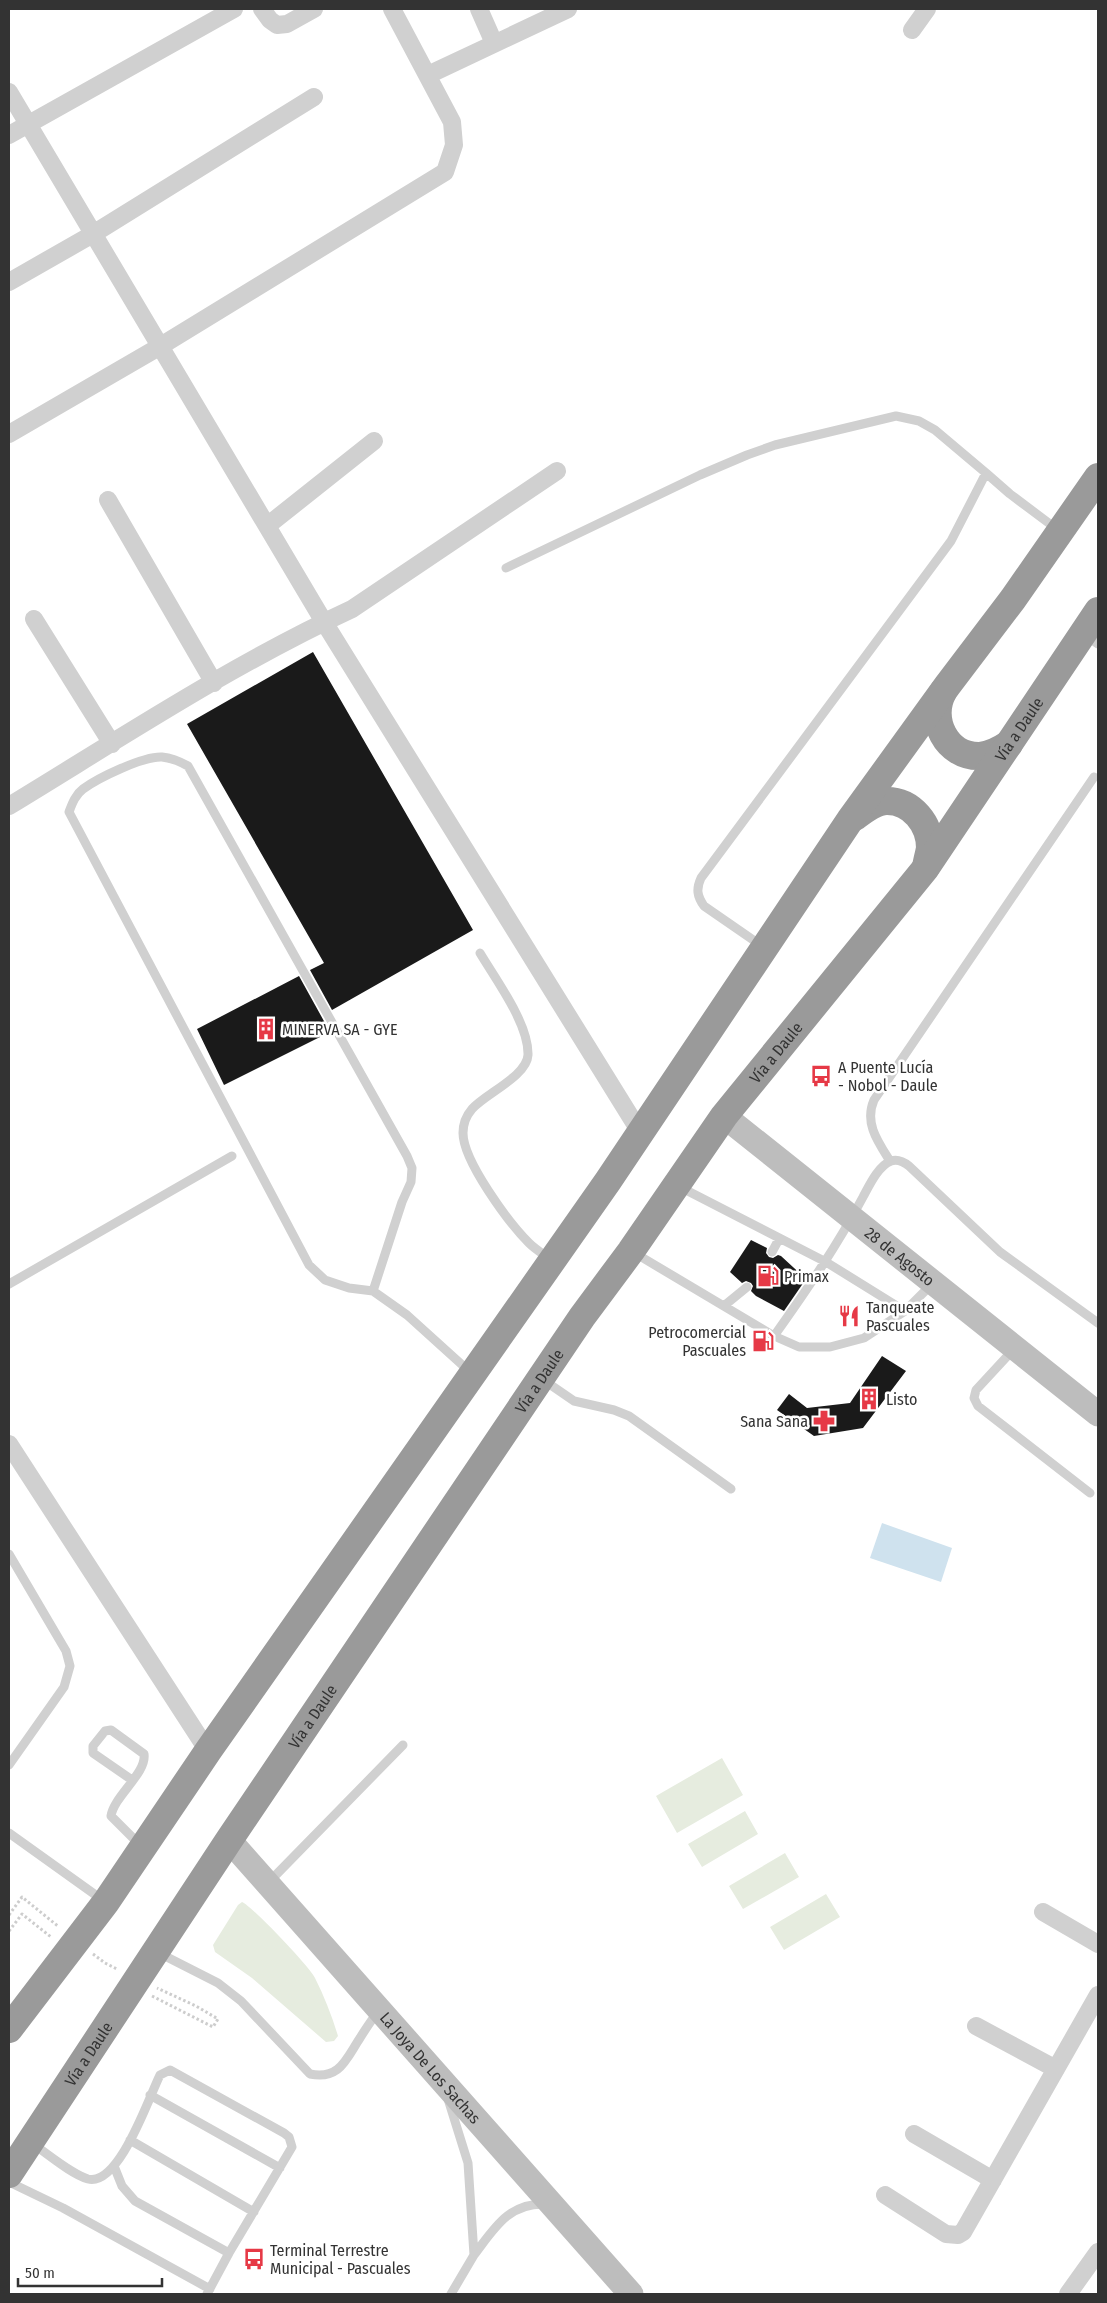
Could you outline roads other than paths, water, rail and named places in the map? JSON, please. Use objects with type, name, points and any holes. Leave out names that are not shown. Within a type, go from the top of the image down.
[{"type":"highway","points":[[9,2029],[106,1902],[208,1751],[552,1260],[850,820],[946,686],[1013,599],[1098,477]]},
{"type":"highway","name":"Vía a Daule","points":[[9,2174],[229,1840],[542,1379],[582,1317],[631,1251],[675,1184],[724,1116],[925,869],[1009,744],[1091,639],[1098,610]]},
{"type":"highway","points":[[946,686],[939,700],[936,716],[941,731],[950,744],[964,753],[980,756],[995,752],[1009,744]]},
{"type":"highway","points":[[850,820],[872,805],[886,801],[904,805],[916,812],[925,823],[929,836],[930,849],[925,869]]},
{"type":"street","points":[[9,135],[234,9]]},
{"type":"street","points":[[262,9],[270,20],[277,25],[287,24],[314,9]]},
{"type":"street","points":[[9,434],[159,347],[445,172],[453,154],[454,133],[452,122],[392,9]]},
{"type":"street","points":[[479,9],[494,43]]},
{"type":"street","points":[[428,75],[568,9]]},
{"type":"street","points":[[912,30],[926,9]]},
{"type":"street","points":[[9,92],[324,622],[640,1132]]},
{"type":"street","points":[[9,282],[93,234],[314,97]]},
{"type":"street","points":[[268,526],[374,441]]},
{"type":"street","points":[[9,806],[214,683],[324,622],[352,609],[556,471]]},
{"type":"street","points":[[108,500],[214,683]]},
{"type":"street","points":[[34,619],[112,744]]},
{"type":"street","name":"28 de Agosto","points":[[724,1116],[853,1216],[933,1283],[1098,1414]]},
{"type":"street","points":[[9,1444],[208,1751]]},
{"type":"street","name":"La Joya De Los Sachas","points":[[229,1840],[631,2294]]},
{"type":"street","points":[[1042,1912],[1098,1944]]},
{"type":"street","points":[[885,2195],[946,2234],[958,2235],[963,2232],[1098,1995]]},
{"type":"street","points":[[976,2026],[1056,2068]]},
{"type":"street","points":[[914,2134],[993,2180]]},
{"type":"street","points":[[1068,2294],[1098,2252]]},
{"type":"lane","points":[[506,568],[700,475],[775,445],[896,416],[919,421],[935,430],[1010,494],[1060,531]]},
{"type":"lane","points":[[764,948],[704,906],[698,897],[697,887],[701,878],[952,541],[986,473]]},
{"type":"lane","points":[[373,1291],[402,1202],[411,1182],[412,1168],[407,1156],[188,766],[176,759],[162,757],[135,762],[83,789],[74,799],[69,812],[309,1265],[325,1280],[349,1288],[373,1291],[407,1315],[472,1374]]},
{"type":"lane","points":[[890,1161],[872,1129],[869,1118],[874,1100],[1094,777]]},
{"type":"lane","points":[[480,953],[524,1028],[528,1057],[521,1070],[473,1108],[464,1123],[463,1136],[473,1165],[489,1193],[529,1243],[552,1260]]},
{"type":"lane","points":[[9,1284],[232,1156]]},
{"type":"lane","points":[[774,1336],[826,1262],[872,1181],[890,1161]]},
{"type":"lane","points":[[890,1161],[903,1162],[909,1166],[1000,1252],[1098,1323]]},
{"type":"lane","points":[[675,1184],[826,1262],[905,1311]]},
{"type":"lane","points":[[772,1252],[779,1238]]},
{"type":"lane","points":[[631,1251],[725,1305],[774,1336],[800,1347],[830,1347],[864,1338],[905,1311],[933,1283]]},
{"type":"lane","points":[[725,1305],[747,1287]]},
{"type":"lane","points":[[1015,1348],[976,1390],[974,1398],[978,1406],[1090,1493]]},
{"type":"lane","points":[[542,1379],[574,1401],[614,1410],[629,1416],[731,1489]]},
{"type":"lane","points":[[9,1554],[66,1651],[70,1666],[64,1687],[9,1765]]},
{"type":"lane","points":[[132,1780],[93,1753],[93,1746],[105,1731],[111,1730],[144,1754],[145,1762],[111,1816],[143,1848]]},
{"type":"lane","points":[[268,1883],[403,1745]]},
{"type":"lane","points":[[9,1833],[106,1902]]},
{"type":"lane","points":[[156,1952],[218,1983],[241,2001],[310,2074],[322,2076],[335,2071],[346,2060],[379,2010]]},
{"type":"lane","points":[[9,2182],[62,2208],[209,2292],[292,2147],[289,2137],[284,2133],[170,2070],[160,2075],[130,2140],[114,2166],[102,2177],[90,2180],[81,2176],[29,2141]]},
{"type":"lane","points":[[442,2079],[468,2163],[474,2255]]},
{"type":"lane","points":[[150,2095],[280,2168]]},
{"type":"lane","points":[[130,2140],[254,2212]]},
{"type":"lane","points":[[114,2166],[122,2186],[135,2201],[230,2253]]},
{"type":"lane","points":[[450,2294],[474,2255],[500,2220],[521,2207],[534,2204],[553,2205]]},
{"type":"water","points":[[882,1523],[952,1548],[941,1582],[870,1558]]},
{"type":"place","name":"MINERVA SA - GYE","points":[[266,1029]]},
{"type":"place","name":"A Puente Lucía - Nobol - Daule","points":[[821,1076]]},
{"type":"place","name":"Primax","points":[[768,1276]]},
{"type":"place","name":"Tanqueate Pascuales","points":[[849,1316]]},
{"type":"place","name":"Petrocomercial Pascuales","points":[[763,1341]]},
{"type":"place","name":"Listo","points":[[869,1399]]},
{"type":"place","name":"Sana Sana","points":[[824,1421]]},
{"type":"place","name":"Terminal Terrestre Municipal - Pascuales","points":[[254,2259]]}]
